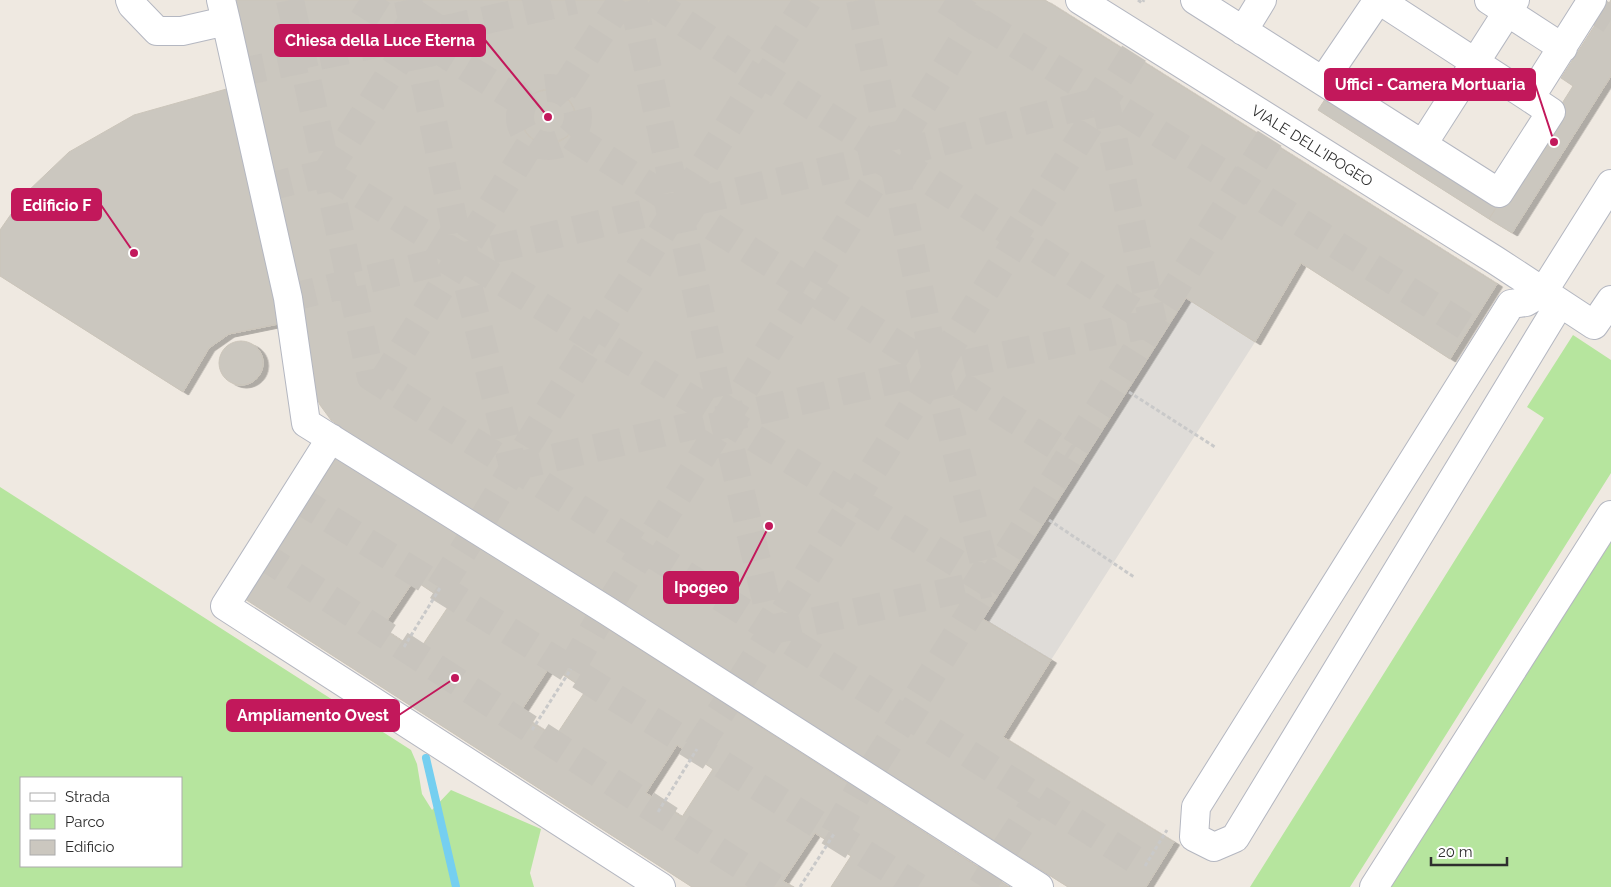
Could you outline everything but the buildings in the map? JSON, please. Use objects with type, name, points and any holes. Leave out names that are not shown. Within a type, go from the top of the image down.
[{"type":"lane","points":[[130,0],[132,5],[157,32],[182,32],[224,10],[288,298],[306,422],[1040,887]]},
{"type":"lane","name":"VIALE DELL'IPOGEO","points":[[1080,0],[1594,325],[1607,316]]},
{"type":"lane","points":[[1195,0],[1499,193],[1551,112],[1378,0],[1323,81]]},
{"type":"lane","points":[[1243,31],[1262,0]]},
{"type":"lane","points":[[1530,98],[1563,48],[1587,2]]},
{"type":"lane","points":[[1423,144],[1475,63],[1504,4],[1563,48]]},
{"type":"lane","points":[[1551,297],[1511,304],[1196,807],[1194,837],[1214,847],[1235,838],[1551,297],[1611,184]]},
{"type":"lane","points":[[331,438],[225,606],[660,887]]},
{"type":"lane","points":[[1374,887],[1611,515]]},
{"type":"path","points":[[1138,0],[1142,3],[1144,0]]},
{"type":"path","points":[[1128,392],[1216,447]]},
{"type":"path","points":[[1049,520],[1134,577]]},
{"type":"path","points":[[404,647],[440,588]]},
{"type":"path","points":[[532,730],[571,669]]},
{"type":"path","points":[[658,812],[698,749]]},
{"type":"path","points":[[1145,866],[1171,823]]},
{"type":"path","points":[[800,887],[834,834]]},
{"type":"green space","points":[[1573,335],[1611,360],[1611,473],[1350,887],[1250,887],[1544,418],[1527,407]]},
{"type":"green space","points":[[0,487],[411,750],[417,764],[422,794],[432,810],[451,790],[541,829],[530,873],[534,887],[0,887]]},
{"type":"green space","points":[[1611,529],[1611,887],[1390,887]]},
{"type":"shaded area","points":[[1186,298],[1255,342],[1051,660],[983,619]]},
{"type":"waterway","points":[[426,758],[456,887]]},
{"type":"tunnel","points":[[290,0],[371,377],[1145,866]]},
{"type":"tunnel","points":[[359,0],[523,103]]},
{"type":"tunnel","points":[[408,0],[461,257],[513,467]]},
{"type":"tunnel","points":[[326,173],[438,0]]},
{"type":"tunnel","points":[[237,73],[575,0]]},
{"type":"tunnel","points":[[563,91],[622,0]]},
{"type":"tunnel","points":[[633,0],[724,420],[773,630]]},
{"type":"tunnel","points":[[650,0],[760,73],[1153,323]]},
{"type":"tunnel","points":[[483,519],[550,409],[808,0]]},
{"type":"tunnel","points":[[860,0],[936,370],[989,583]]},
{"type":"tunnel","points":[[945,0],[1465,326]]},
{"type":"tunnel","points":[[611,602],[988,0]]},
{"type":"tunnel","points":[[1589,6],[1611,20]]},
{"type":"tunnel","points":[[740,682],[1143,39]]},
{"type":"tunnel","points":[[543,88],[555,88],[570,96],[578,111],[578,117],[578,123],[570,138],[555,146],[543,146],[528,138],[520,123],[520,111],[528,96],[543,88]]},
{"type":"tunnel","points":[[288,298],[891,155],[1105,100],[1153,323]]},
{"type":"tunnel","points":[[874,766],[1278,125]]},
{"type":"tunnel","points":[[571,136],[1070,455]]},
{"type":"tunnel","points":[[381,384],[532,141]]},
{"type":"tunnel","points":[[326,173],[989,583]]},
{"type":"tunnel","points":[[264,188],[326,173]]},
{"type":"tunnel","points":[[513,467],[936,370],[1153,323]]},
{"type":"tunnel","points":[[295,497],[918,887]]},
{"type":"tunnel","points":[[440,588],[470,540]]},
{"type":"tunnel","points":[[259,553],[774,887]]},
{"type":"tunnel","points":[[773,630],[989,583]]},
{"type":"tunnel","points":[[571,669],[598,622]]},
{"type":"tunnel","points":[[697,749],[726,704]]},
{"type":"tunnel","points":[[834,834],[861,787]]},
{"type":"tunnel","points":[[1005,849],[1038,798]]},
{"type":"tunnel","points":[[982,887],[992,871]]},
{"type":"place","name":"Chiesa della Luce Eterna","points":[[548,117]]},
{"type":"place","name":"Uffici - Camera Mortuaria","points":[[1554,142]]},
{"type":"place","name":"Edificio F","points":[[134,253]]},
{"type":"place","name":"Ipogeo","points":[[769,526]]},
{"type":"place","name":"Ampliamento Ovest","points":[[455,678]]}]
